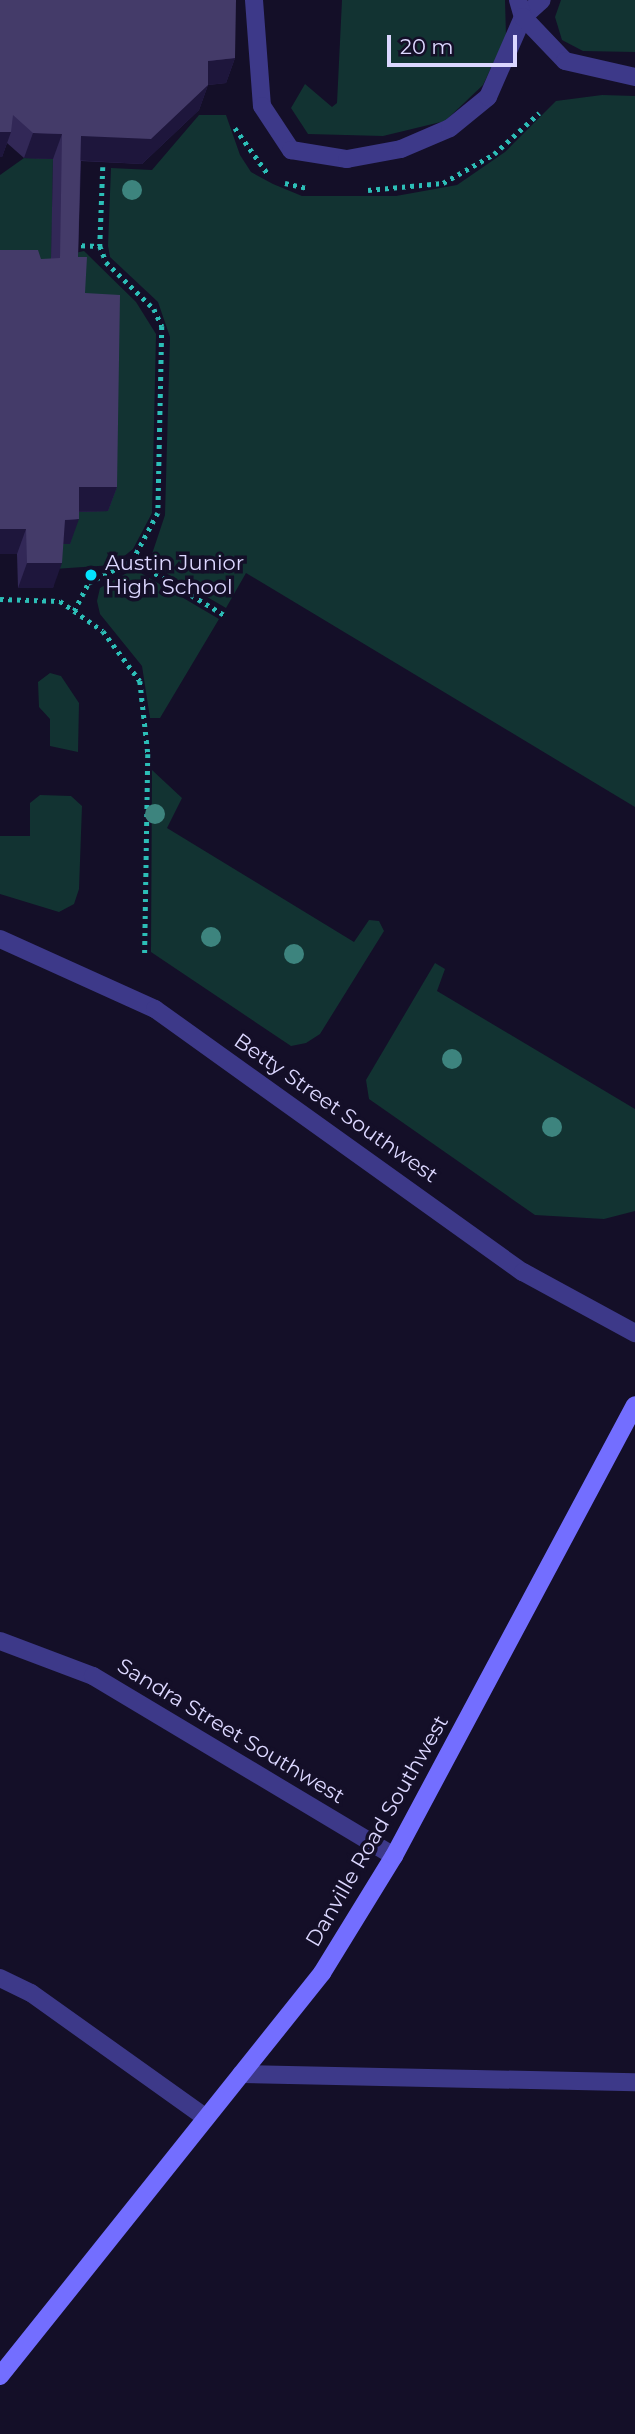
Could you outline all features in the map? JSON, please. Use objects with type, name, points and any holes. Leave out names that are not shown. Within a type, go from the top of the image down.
[{"type":"main road","name":"Danville Road Southwest","points":[[3,2369],[322,1973],[394,1856],[635,1405]]},
{"type":"street","points":[[254,0],[262,106],[291,150],[347,159],[401,149],[450,128],[488,97],[521,9],[542,0]]},
{"type":"street","points":[[521,9],[565,61],[635,77]]},
{"type":"street","name":"Betty Street Southwest","points":[[0,939],[155,1009],[523,1272],[635,1333]]},
{"type":"street","name":"Sandra Street Southwest","points":[[0,1641],[104,1682],[394,1856]]},
{"type":"street","points":[[0,1979],[31,1993],[206,2118]]},
{"type":"street","points":[[241,2074],[635,2082]]},
{"type":"path","points":[[74,611],[88,583],[133,560],[158,513],[162,326],[153,309],[106,262],[100,246],[103,167]]},
{"type":"path","points":[[70,245],[100,246]]},
{"type":"path","points":[[133,560],[224,615]]},
{"type":"path","points":[[0,599],[60,601],[103,631],[140,681],[148,754],[145,954]]},
{"type":"green space","points":[[342,0],[505,0],[506,36],[483,85],[445,121],[383,136],[308,134],[291,108],[305,84],[332,107],[337,103]]},
{"type":"green space","points":[[561,0],[635,0],[635,52],[583,51],[562,40],[555,17]]},
{"type":"green space","points":[[602,95],[635,96],[635,807],[246,573],[226,608],[149,563],[165,515],[170,337],[158,302],[110,257],[108,246],[111,168],[152,170],[199,115],[226,115],[240,155],[251,172],[302,196],[396,196],[457,185],[505,152],[556,101]]},
{"type":"green space","points":[[24,158],[53,159],[51,283],[0,274],[0,175]]},
{"type":"green space","points":[[84,251],[136,302],[156,334],[152,513],[133,549],[113,565],[54,569],[70,512],[108,511],[77,318],[75,253]]},
{"type":"green space","points":[[134,569],[219,619],[160,718],[150,718],[142,666],[100,614],[97,601],[100,588]]},
{"type":"green space","points":[[50,673],[61,676],[79,703],[78,752],[50,746],[50,719],[39,707],[38,682]]},
{"type":"green space","points":[[152,770],[182,798],[167,828],[354,942],[369,920],[379,921],[384,931],[320,1034],[306,1043],[291,1046],[151,952]]},
{"type":"green space","points":[[40,795],[71,796],[82,806],[79,889],[74,904],[59,912],[0,894],[0,836],[30,836],[30,803]]},
{"type":"green space","points":[[435,963],[445,969],[437,991],[635,1109],[635,1211],[604,1219],[535,1215],[369,1099],[366,1080]]},
{"type":"building","name":"Austin Junior High School","points":[[0,0],[236,0],[235,58],[208,61],[208,85],[151,139],[81,136],[78,257],[87,257],[85,293],[120,295],[117,487],[79,487],[79,519],[65,520],[62,563],[27,563],[26,529],[0,529],[0,250],[38,250],[41,259],[60,258],[62,134],[33,133],[13,115],[11,132],[0,132]]},
{"type":"place","name":"Austin Junior High School","points":[[91,575]]}]
